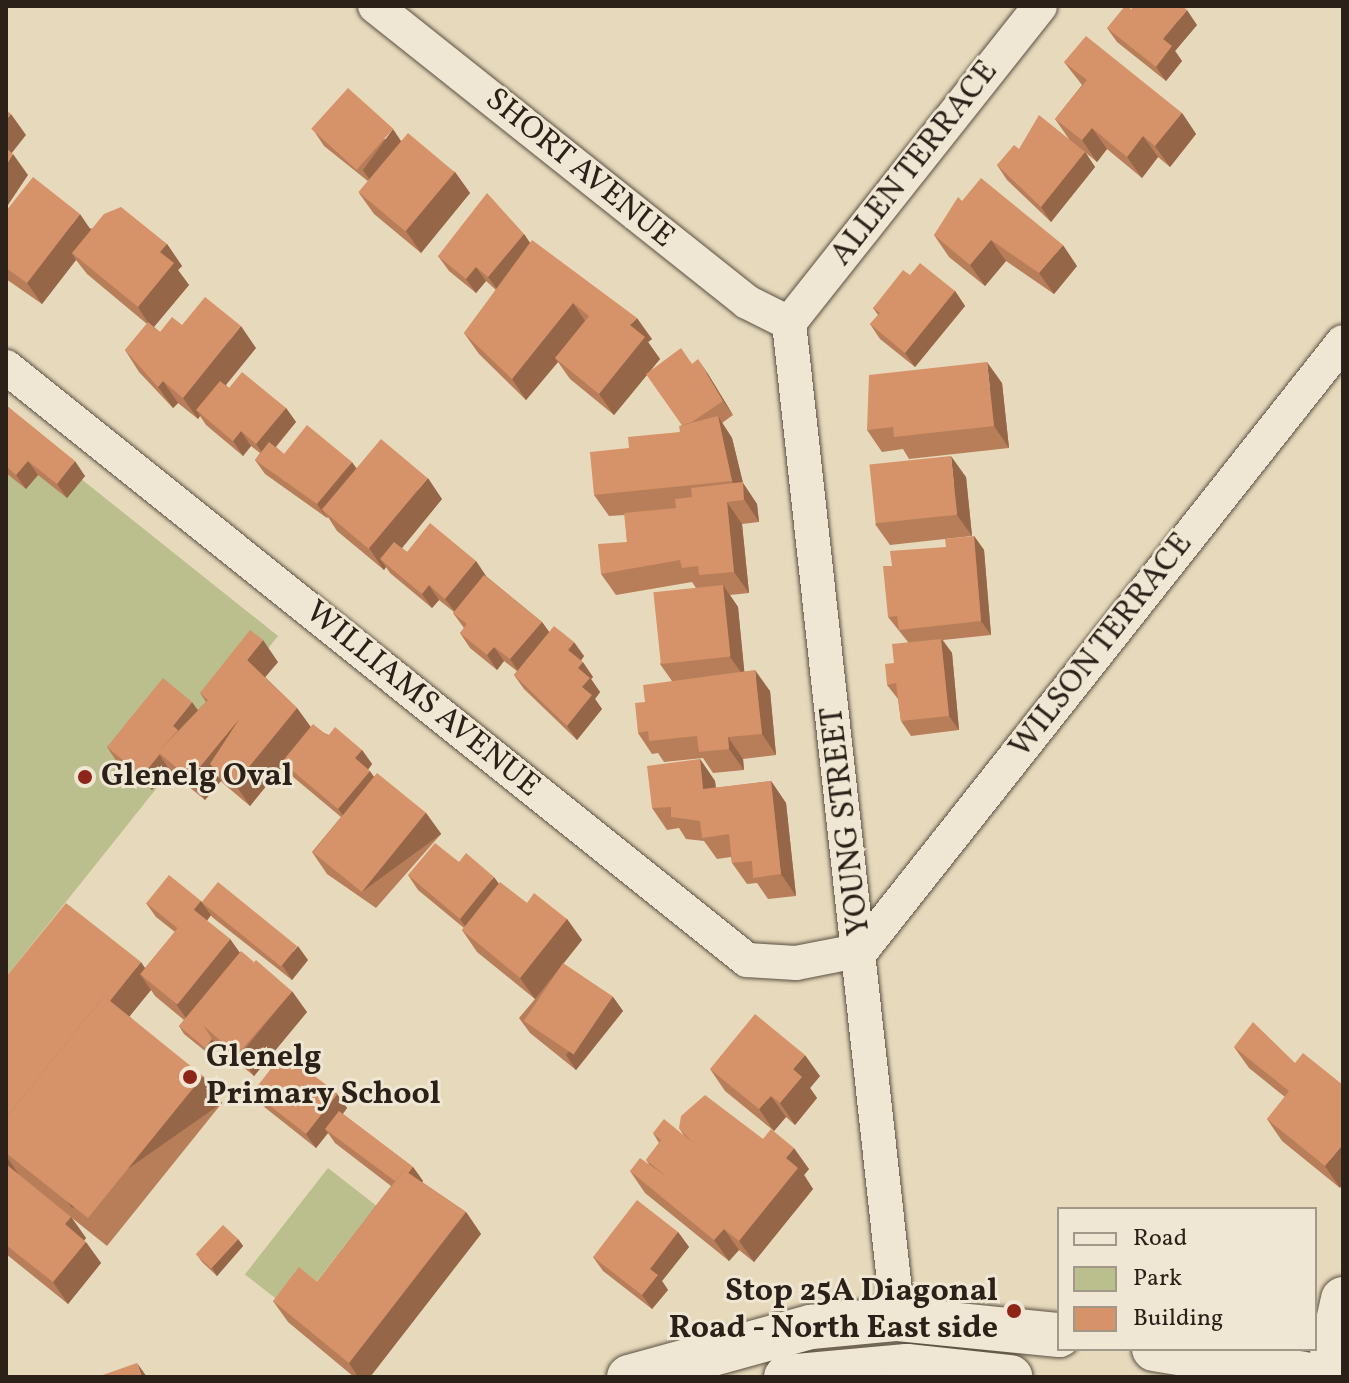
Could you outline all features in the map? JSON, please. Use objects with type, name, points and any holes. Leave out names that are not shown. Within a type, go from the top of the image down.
[{"type":"main road","points":[[1317,1329],[1343,1291]]},
{"type":"main road","points":[[1343,1299],[1332,1348],[1343,1372]]},
{"type":"main road","points":[[629,1377],[811,1327],[898,1319],[1057,1335]]},
{"type":"main road","points":[[1170,1351],[1303,1368]]},
{"type":"main road","points":[[786,1377],[907,1366],[1010,1377]]},
{"type":"street","name":"SHORT AVENUE","points":[[375,6],[414,18],[747,302],[789,323]]},
{"type":"street","name":"ALLEN TERRACE","points":[[789,323],[1040,6]]},
{"type":"street","name":"YOUNG STREET","points":[[789,323],[862,950],[898,1319]]},
{"type":"street","name":"WILSON TERRACE","points":[[862,950],[1343,342]]},
{"type":"street","name":"WILLIAMS AVENUE","points":[[6,367],[747,960],[796,963],[862,950]]},
{"type":"green space","points":[[6,419],[278,636],[6,977]]},
{"type":"green space","points":[[328,1168],[376,1206],[293,1312],[245,1274]]},
{"type":"building","points":[[1125,6],[1132,10],[1131,6],[1182,6],[1187,10],[1163,39],[1172,46],[1156,67],[1107,28]]},
{"type":"building","points":[[1086,36],[1182,113],[1155,146],[1143,136],[1127,157],[1092,128],[1082,140],[1055,119],[1087,80],[1064,62]]},
{"type":"building","points":[[348,88],[393,129],[357,170],[311,129]]},
{"type":"building","points":[[1039,115],[1085,152],[1041,207],[997,165],[1014,145],[1019,149]]},
{"type":"building","points":[[408,133],[455,172],[405,231],[359,192]]},
{"type":"building","points":[[6,148],[13,154],[6,165]]},
{"type":"building","points":[[33,177],[80,214],[27,283],[6,268],[6,211]]},
{"type":"building","points":[[981,178],[1063,245],[1039,273],[991,240],[970,265],[934,235],[958,197],[962,201]]},
{"type":"building","points":[[487,193],[524,234],[488,277],[476,267],[466,279],[438,256]]},
{"type":"building","points":[[121,207],[167,244],[160,252],[174,263],[138,307],[72,253],[104,214]]},
{"type":"building","points":[[532,240],[637,318],[630,325],[645,337],[599,394],[555,358],[589,316],[573,303],[512,379],[464,333]]},
{"type":"building","points":[[920,263],[955,291],[905,353],[870,324],[880,313],[873,308],[903,270],[910,275]]},
{"type":"building","points":[[205,297],[241,326],[183,398],[163,381],[158,387],[125,350],[148,322],[160,332],[172,317],[182,325]]},
{"type":"building","points":[[681,348],[692,364],[698,359],[723,401],[692,422],[682,425],[646,374]]},
{"type":"building","points":[[987,362],[994,426],[894,437],[893,427],[867,430],[869,375]]},
{"type":"building","points":[[242,372],[286,408],[256,444],[241,431],[233,441],[196,410],[220,381],[229,388]]},
{"type":"building","points":[[6,405],[75,461],[57,484],[28,461],[16,475],[6,466]]},
{"type":"building","points":[[718,416],[732,481],[594,495],[590,452],[629,448],[628,437],[680,432],[679,426]]},
{"type":"building","points":[[307,425],[352,462],[317,504],[255,460],[269,442],[284,454]]},
{"type":"building","points":[[381,439],[428,478],[369,549],[322,509]]},
{"type":"building","points":[[951,456],[957,515],[876,523],[869,465]]},
{"type":"building","points":[[743,482],[744,500],[727,502],[734,572],[699,575],[698,566],[682,568],[680,560],[601,574],[598,544],[627,542],[624,513],[676,508],[675,499],[692,497],[691,488]]},
{"type":"building","points":[[430,523],[476,561],[445,599],[429,585],[422,594],[380,559],[394,542],[407,552]]},
{"type":"building","points":[[974,536],[981,621],[899,630],[897,616],[888,617],[883,566],[892,566],[890,551],[946,547],[945,539]]},
{"type":"building","points":[[484,575],[542,622],[510,659],[494,647],[487,655],[460,633],[467,624],[453,613]]},
{"type":"building","points":[[723,585],[731,657],[661,664],[653,592]]},
{"type":"building","points":[[554,626],[574,642],[568,650],[583,662],[578,668],[590,678],[582,687],[592,695],[567,726],[514,675]]},
{"type":"building","points":[[250,630],[263,640],[247,660],[297,708],[235,784],[210,764],[240,718],[190,779],[158,752],[208,700],[200,693]]},
{"type":"building","points":[[941,639],[949,716],[901,721],[896,683],[887,685],[885,664],[894,663],[892,644]]},
{"type":"building","points":[[755,670],[762,734],[728,737],[729,749],[699,752],[697,736],[649,741],[648,731],[638,733],[635,703],[645,702],[643,685]]},
{"type":"building","points":[[163,678],[192,702],[173,726],[178,730],[142,776],[107,747]]},
{"type":"building","points":[[313,724],[328,736],[335,727],[362,750],[355,758],[370,771],[338,809],[282,762]]},
{"type":"building","points":[[700,759],[703,789],[771,781],[781,874],[753,878],[752,861],[732,863],[729,834],[702,838],[700,821],[671,817],[671,807],[652,808],[647,766]]},
{"type":"building","points":[[377,773],[426,813],[362,892],[313,852]]},
{"type":"building","points":[[435,843],[459,862],[466,853],[494,877],[460,919],[408,875]]},
{"type":"building","points":[[169,875],[201,901],[178,929],[146,903]]},
{"type":"building","points":[[218,882],[297,946],[281,966],[202,902]]},
{"type":"building","points":[[500,882],[527,903],[534,893],[567,919],[520,978],[462,930]]},
{"type":"building","points":[[66,903],[141,962],[110,1001],[104,996],[6,1118],[6,977]]},
{"type":"building","points":[[193,909],[230,939],[177,1004],[140,974]]},
{"type":"building","points":[[241,951],[254,962],[203,1025],[212,1039],[205,1048],[179,1026]]},
{"type":"building","points":[[256,960],[292,991],[237,1055],[201,1023]]},
{"type":"building","points":[[563,963],[613,997],[574,1055],[524,1021]]},
{"type":"building","points":[[104,996],[203,1076],[88,1218],[6,1153],[6,1118]]},
{"type":"building","points":[[755,1014],[805,1055],[793,1069],[802,1077],[780,1103],[771,1096],[759,1109],[710,1069]]},
{"type":"building","points":[[1253,1022],[1295,1063],[1303,1053],[1343,1085],[1343,1144],[1325,1166],[1267,1119],[1289,1091],[1234,1047]]},
{"type":"building","points":[[284,1052],[338,1094],[306,1134],[253,1092]]},
{"type":"building","points":[[705,1095],[763,1139],[771,1129],[794,1148],[786,1158],[798,1168],[739,1241],[724,1229],[714,1240],[630,1171],[640,1158],[667,1177],[646,1160],[661,1140],[653,1133],[664,1119],[692,1142],[679,1128],[681,1116]]},
{"type":"building","points":[[339,1111],[413,1167],[408,1173],[404,1170],[395,1181],[325,1129]]},
{"type":"building","points":[[6,1164],[71,1217],[65,1224],[86,1242],[53,1282],[6,1245]]},
{"type":"building","points":[[404,1170],[466,1212],[349,1363],[273,1301],[299,1267],[317,1282]]},
{"type":"building","points":[[637,1200],[678,1232],[650,1269],[658,1275],[642,1295],[593,1257]]},
{"type":"building","points":[[223,1225],[238,1239],[211,1269],[196,1254]]},
{"type":"building","points":[[137,1363],[142,1377],[97,1377]]},
{"type":"place","name":"Glenelg Oval","points":[[85,777]]},
{"type":"place","name":"Glenelg Primary School","points":[[190,1077]]},
{"type":"place","name":"Stop 25A Diagonal Road - North East side","points":[[1014,1311]]}]
